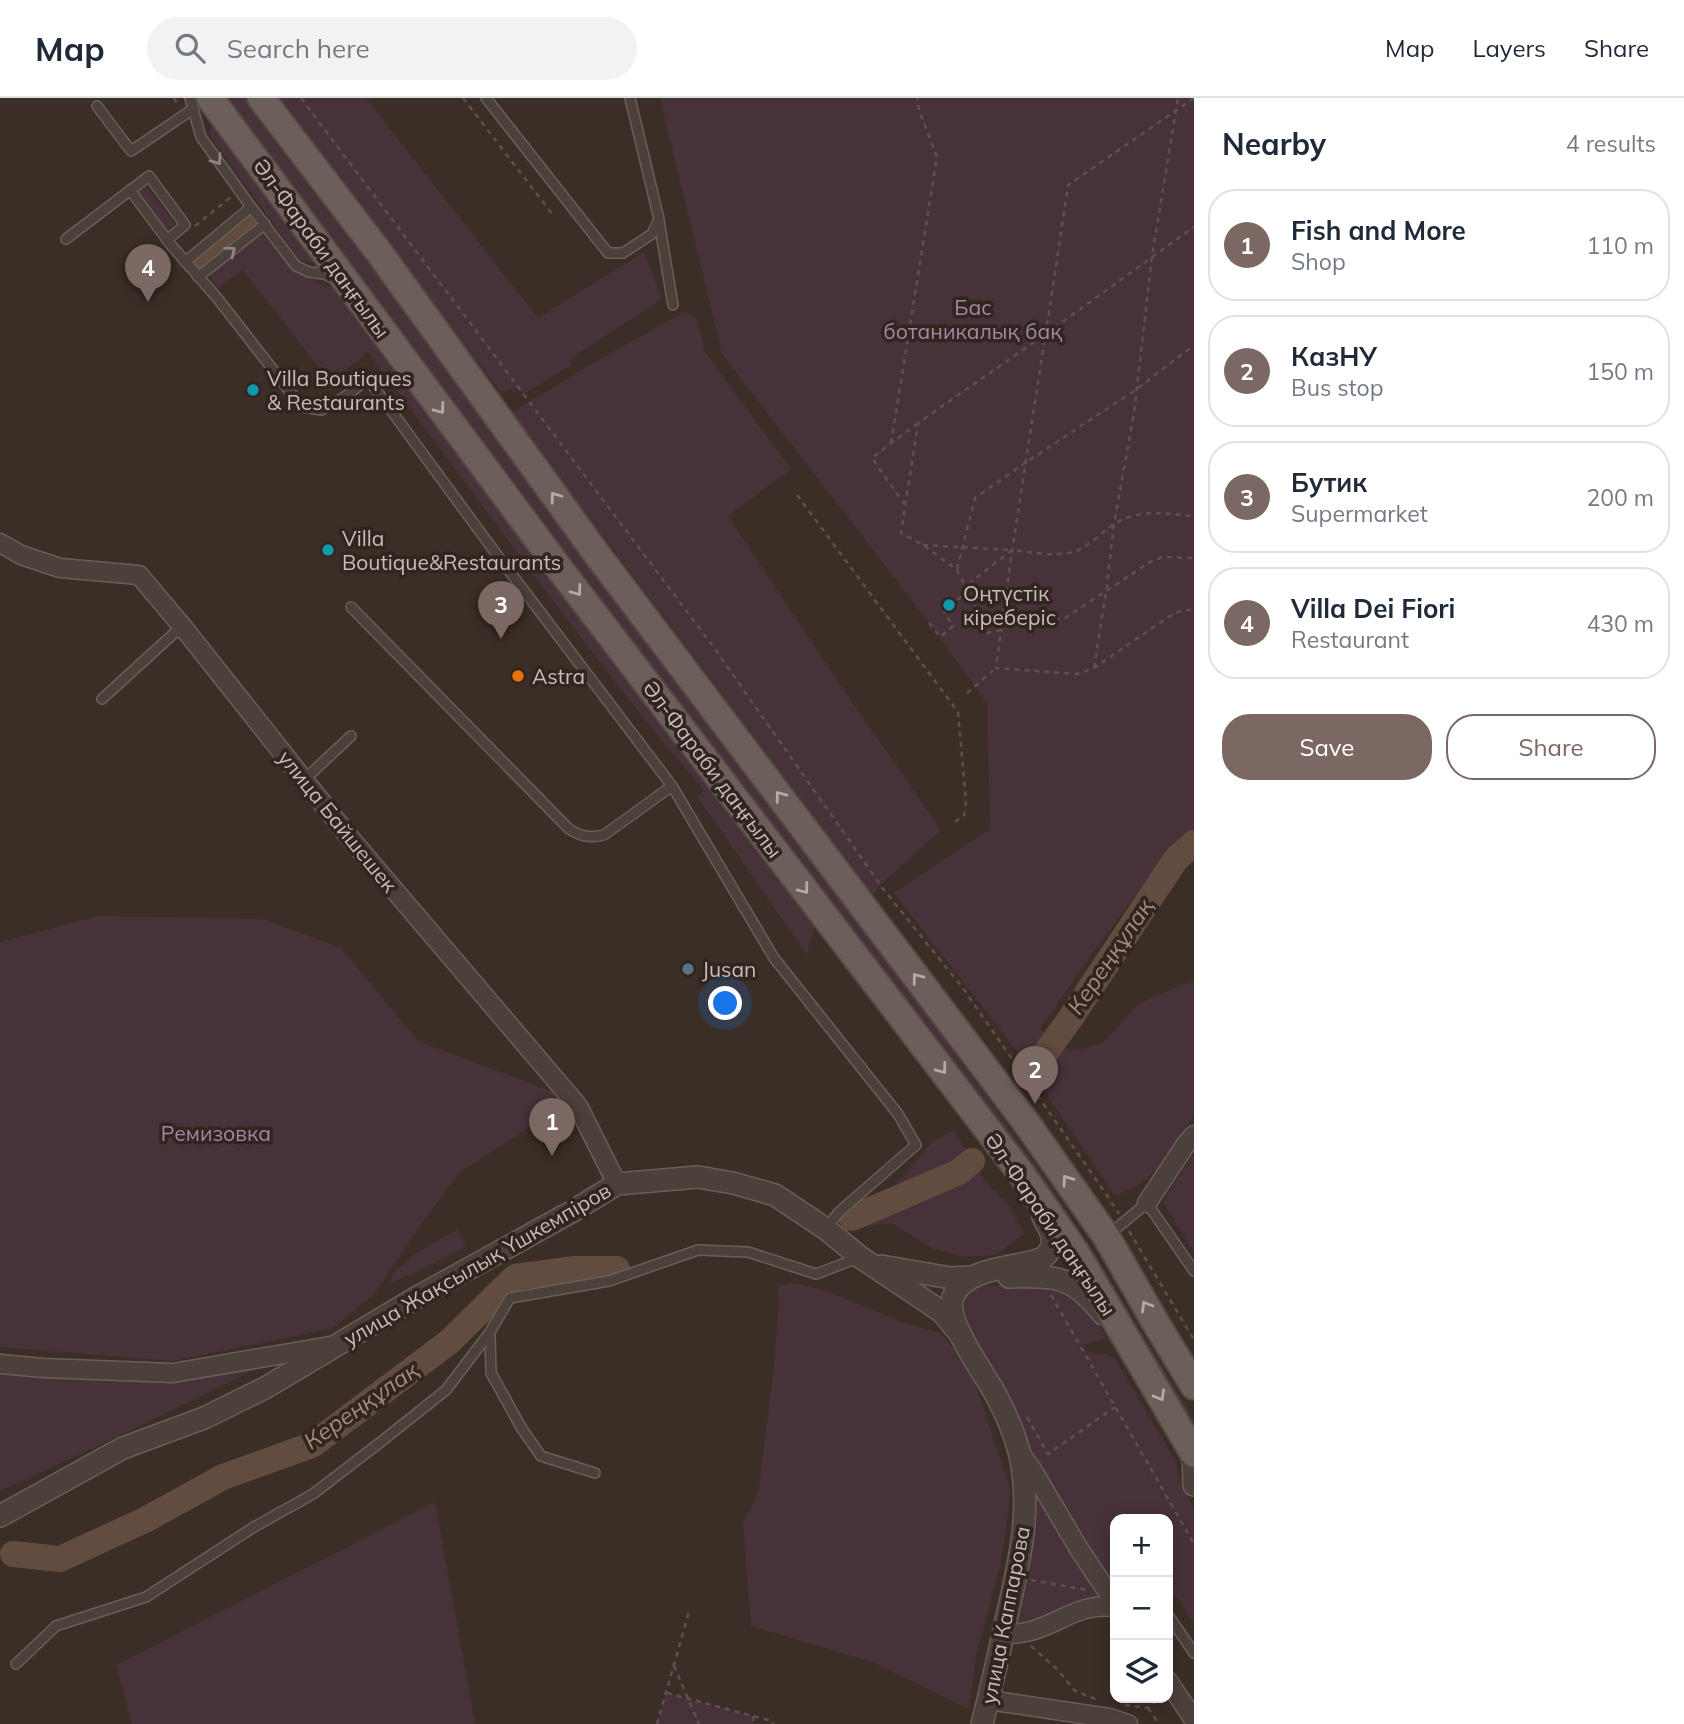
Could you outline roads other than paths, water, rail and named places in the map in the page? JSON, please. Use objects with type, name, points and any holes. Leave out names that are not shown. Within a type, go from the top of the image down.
[{"type":"main road","name":"Әл-Фараби даңғылы","points":[[261,98],[378,251],[596,553],[1017,1110],[1115,1230],[1194,1386]]},
{"type":"main road","name":"Әл-Фараби даңғылы","points":[[202,104],[304,224],[559,568],[1020,1172],[1076,1253],[1194,1453]]},
{"type":"street","name":"улица Байшешек","points":[[0,543],[21,555],[60,568],[139,575],[350,838],[572,1099],[617,1184]]},
{"type":"street","points":[[1147,1203],[1194,1135]]},
{"type":"street","points":[[951,1299],[957,1288],[969,1278],[1034,1262],[1049,1252],[1053,1244],[1052,1234],[1020,1172]]},
{"type":"street","name":"улица Жақсылық Үшкемпіров","points":[[0,1516],[123,1448],[204,1418],[265,1388],[414,1299],[617,1184],[698,1177],[733,1183],[775,1195],[826,1229],[866,1261],[947,1277],[969,1278]]},
{"type":"street","points":[[866,1261],[942,1312],[960,1334]]},
{"type":"street","points":[[969,1278],[1041,1276],[1076,1286],[1094,1303],[1135,1354]]},
{"type":"street","name":"улица Каппарова","points":[[947,1277],[960,1334],[996,1395],[1018,1451],[1023,1478],[1024,1532],[1011,1634],[982,1724]]},
{"type":"street","points":[[0,1364],[173,1373],[337,1345]]},
{"type":"street","points":[[1018,1451],[1110,1596]]},
{"type":"street","points":[[1194,1453],[1194,1485]]},
{"type":"street","points":[[1011,1634],[1034,1631],[1088,1608],[1110,1602]]},
{"type":"street","points":[[1173,1688],[1194,1720]]},
{"type":"street","points":[[988,1700],[1108,1718],[1128,1724]]},
{"type":"lane","points":[[190,98],[202,104]]},
{"type":"lane","points":[[486,98],[608,253],[623,253],[652,234],[659,219]]},
{"type":"lane","points":[[630,98],[659,219],[673,305]]},
{"type":"lane","points":[[97,106],[131,151],[202,104]]},
{"type":"lane","points":[[202,104],[201,137],[296,266],[309,272],[324,274],[352,290]]},
{"type":"lane","points":[[66,239],[149,176],[186,225],[169,242]]},
{"type":"lane","points":[[130,190],[302,407],[322,410],[368,379],[500,559],[673,786],[774,958],[898,1114],[916,1145],[839,1212],[826,1229]]},
{"type":"lane","points":[[185,262],[251,207]]},
{"type":"lane","points":[[198,277],[265,224]]},
{"type":"lane","points":[[351,607],[569,829],[592,838],[604,835],[673,786]]},
{"type":"lane","points":[[102,699],[182,626]]},
{"type":"lane","points":[[304,780],[351,736]]},
{"type":"lane","points":[[1115,1230],[1147,1203],[1194,1271]]},
{"type":"lane","points":[[16,1664],[56,1626],[146,1597],[254,1527],[313,1494],[446,1390],[490,1332],[510,1298],[609,1281],[698,1250],[748,1252],[816,1275],[866,1261]]},
{"type":"lane","points":[[490,1332],[491,1373],[522,1429],[541,1456],[595,1473]]},
{"type":"lane","points":[[1173,1622],[1194,1653]]},
{"type":"waterway","name":"Кереңқұлақ","points":[[1031,1073],[1176,859],[1194,843]]},
{"type":"waterway","name":"Кереңқұлақ","points":[[852,1218],[959,1172],[972,1161]]},
{"type":"waterway","name":"Кереңқұлақ","points":[[13,1554],[60,1559],[145,1520],[223,1477],[312,1445],[449,1342],[515,1277],[575,1269],[617,1269]]},
{"type":"place","name":"Villa Dei Fiori","points":[[148,302]]},
{"type":"place","name":"Villa Boutiques & Restaurants","points":[[253,390]]},
{"type":"place","name":"Villa Boutique&Restaurants","points":[[328,550]]},
{"type":"place","name":"Оңтүстік кіреберіс","points":[[949,605]]},
{"type":"place","name":"Бутик","points":[[501,639]]},
{"type":"place","name":"Astra","points":[[518,676]]},
{"type":"place","name":"Jusan","points":[[688,969]]},
{"type":"place","name":"КазНУ","points":[[1035,1104]]},
{"type":"place","name":"Fish and More","points":[[552,1156]]},
{"type":"park label","name":"Бас ботаникалық бақ","points":[[973,319]]},
{"type":"park label","name":"Ремизовка","points":[[216,1133]]}]
